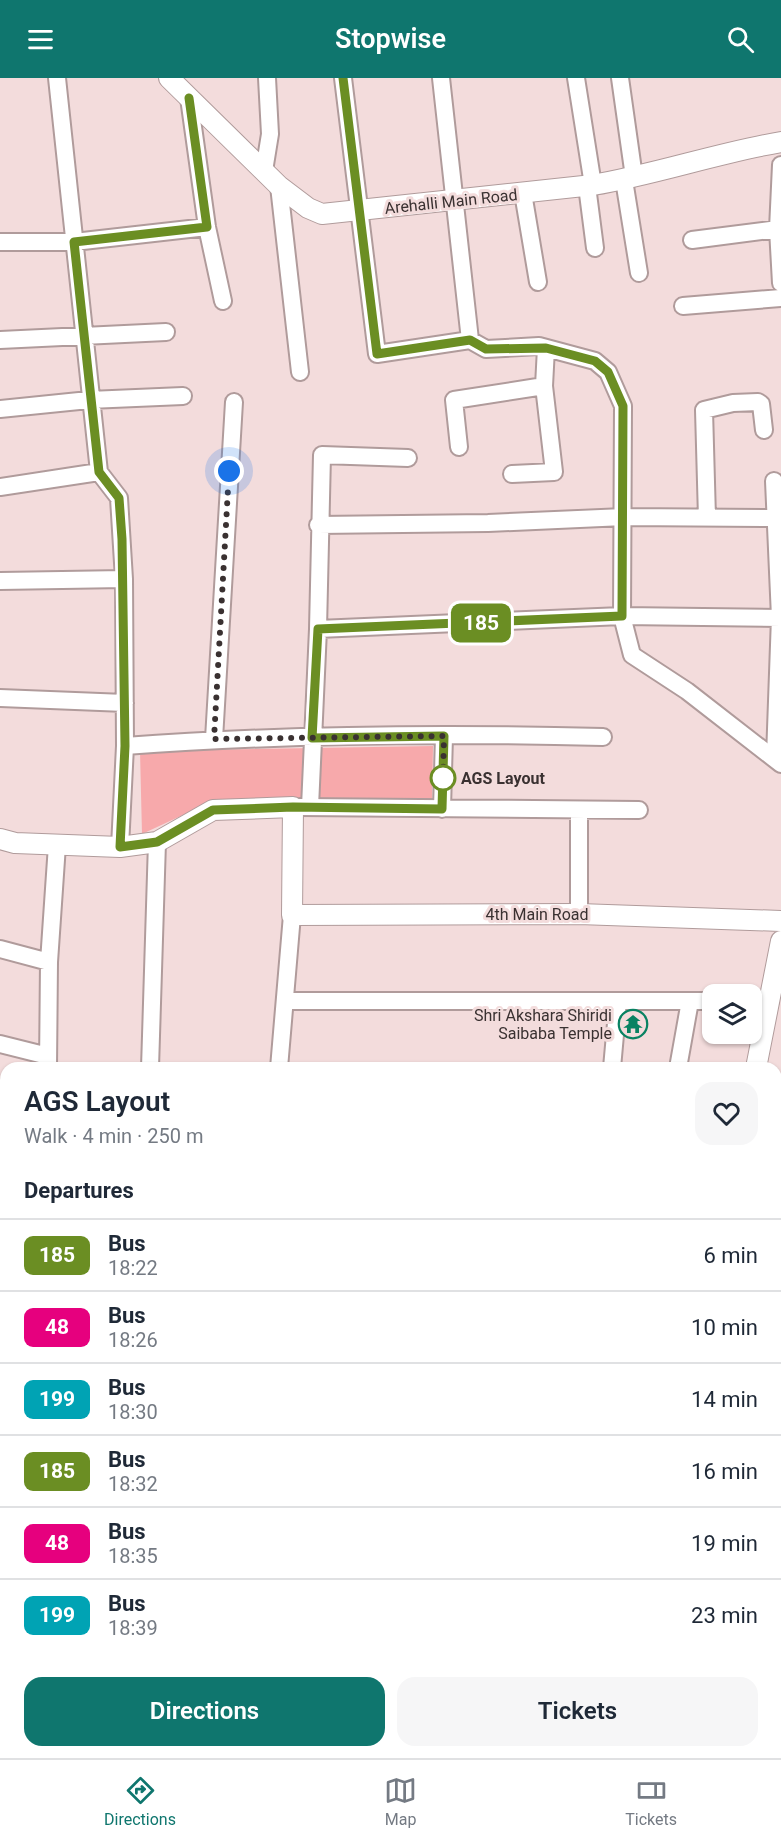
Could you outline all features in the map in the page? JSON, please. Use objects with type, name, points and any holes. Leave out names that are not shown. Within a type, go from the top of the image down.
[{"type":"street","points":[[57,78],[89,400],[99,472],[119,498],[124,579],[125,703],[120,847]]},
{"type":"street","name":"Arehalli Main Road","points":[[169,78],[279,186],[308,208],[322,214],[590,186],[629,178],[695,159],[781,142]]},
{"type":"street","points":[[264,171],[270,134],[267,78]]},
{"type":"street","points":[[343,78],[377,354],[470,340],[486,349],[546,348],[595,361],[608,372],[623,406],[622,616],[632,655],[687,691],[778,760]]},
{"type":"street","points":[[441,78],[470,340]]},
{"type":"street","points":[[576,78],[590,186],[595,248]]},
{"type":"street","points":[[620,78],[639,273]]},
{"type":"street","points":[[189,98],[207,227],[224,301]]},
{"type":"street","points":[[781,165],[778,229],[781,283]]},
{"type":"street","points":[[279,186],[300,372]]},
{"type":"street","points":[[523,193],[538,282]]},
{"type":"street","points":[[0,242],[74,242],[207,227]]},
{"type":"street","points":[[692,240],[778,229]]},
{"type":"street","points":[[683,306],[781,298]]},
{"type":"street","points":[[0,340],[166,332]]},
{"type":"street","points":[[512,474],[554,472],[544,386],[546,348]]},
{"type":"street","points":[[459,447],[453,402],[456,398],[544,386]]},
{"type":"street","points":[[0,409],[89,400],[183,396]]},
{"type":"street","points":[[214,739],[234,402]]},
{"type":"street","points":[[707,518],[704,410],[725,404],[758,402],[761,404],[764,430]]},
{"type":"street","points":[[280,1062],[302,807],[312,738],[318,629],[318,525],[322,455],[408,458]]},
{"type":"street","points":[[0,487],[99,472]]},
{"type":"street","points":[[774,481],[781,617],[778,760]]},
{"type":"street","points":[[318,525],[488,523],[624,517],[776,518]]},
{"type":"street","points":[[0,581],[124,579]]},
{"type":"street","points":[[318,629],[622,616],[781,617]]},
{"type":"street","points":[[0,698],[125,703]]},
{"type":"street","points":[[125,746],[214,739],[444,736],[603,737]]},
{"type":"street","points":[[442,809],[444,736]]},
{"type":"street","points":[[0,839],[15,843],[120,847],[157,842],[213,810],[302,807],[639,810]]},
{"type":"street","points":[[579,810],[579,914]]},
{"type":"street","points":[[150,1062],[157,842]]},
{"type":"street","points":[[0,1044],[48,1062],[49,962],[57,845]]},
{"type":"street","name":"4th Main Road","points":[[292,915],[579,914],[781,921]]},
{"type":"street","points":[[762,998],[781,941]]},
{"type":"street","points":[[0,949],[49,962]]},
{"type":"street","points":[[286,1001],[702,1001]]},
{"type":"street","points":[[613,1062],[618,1001]]},
{"type":"street","points":[[679,1062],[690,1001]]},
{"type":"street","points":[[756,1062],[758,1044]]},
{"type":"shaded area","points":[[433,746],[432,800],[211,802],[142,834],[140,751]]},
{"type":"bus line","name":"185","points":[[189,98],[207,227],[74,242],[89,400],[99,472],[119,498],[124,579],[125,746],[120,847],[157,842],[213,810],[293,807],[442,809],[444,736],[312,738],[318,629],[622,616],[623,406],[608,372],[595,361],[539,346],[486,349],[470,340],[377,354],[343,78]]},
{"type":"place","name":"AGS Layout","points":[[443,778]]},
{"type":"place","name":"Shri Akshara Shiridi Saibaba Temple","points":[[633,1024]]},
{"type":"route","points":[[229,471],[214,739],[444,736],[443,778]]}]
